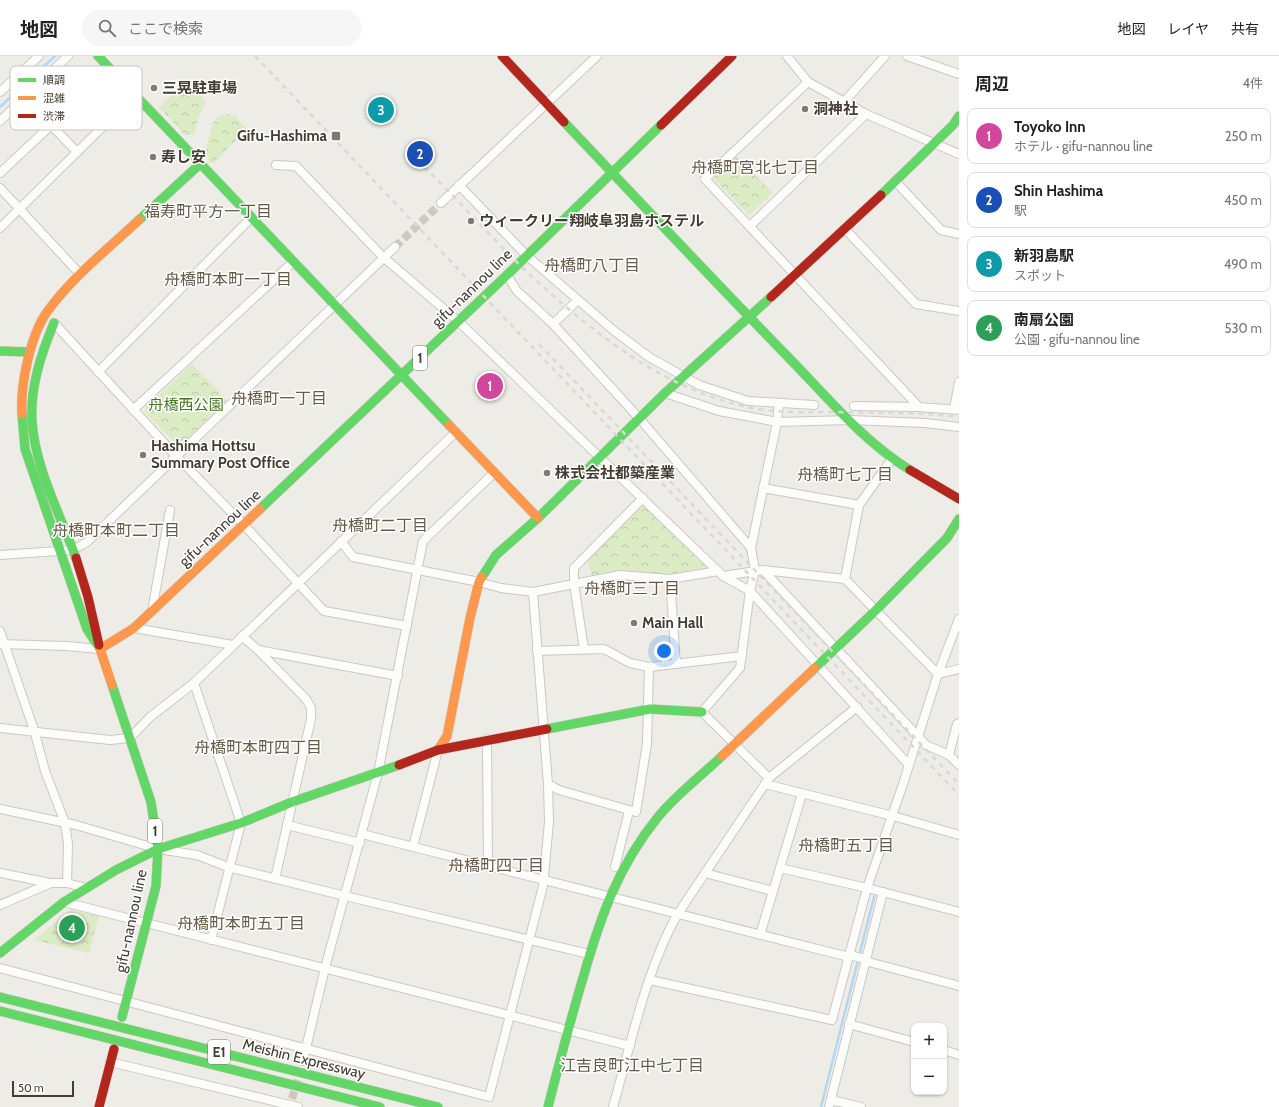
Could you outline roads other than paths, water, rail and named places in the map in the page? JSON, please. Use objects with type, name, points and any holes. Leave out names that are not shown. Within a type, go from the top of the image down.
[{"type":"main road","points":[[98,56],[107,66]]},
{"type":"main road","points":[[502,56],[611,173],[850,420],[892,459],[959,499]]},
{"type":"main road","name":"gifu-nannou line","points":[[122,1017],[156,886],[158,849],[152,802],[100,649],[134,628],[244,525],[402,376],[732,56]]},
{"type":"main road","points":[[142,104],[538,518]]},
{"type":"main road","points":[[438,750],[447,736],[470,618],[479,582],[496,555],[538,518],[665,393],[796,276],[934,144],[953,125],[959,116]]},
{"type":"main road","points":[[100,649],[87,629],[62,552],[25,449],[21,398],[29,352],[46,313],[80,274],[200,164]]},
{"type":"main road","points":[[54,323],[43,347],[34,382],[32,420],[39,456],[73,550],[95,619],[100,649]]},
{"type":"main road","points":[[0,351],[29,352]]},
{"type":"main road","points":[[548,1107],[567,1030],[589,954],[609,897],[627,862],[657,818],[678,794],[702,775],[834,648],[875,611],[947,538],[959,519]]},
{"type":"main road","points":[[0,953],[64,902],[116,870],[158,849],[241,823],[292,802],[378,774],[438,750],[487,739],[543,730],[650,709],[702,712]]},
{"type":"main road","name":"Meishin Expressway","points":[[0,997],[438,1107]]},
{"type":"main road","name":"Meishin Expressway","points":[[0,1011],[380,1107]]},
{"type":"main road","points":[[99,1107],[114,1049]]},
{"type":"street","points":[[28,66],[39,56]]},
{"type":"street","points":[[58,66],[68,56]]},
{"type":"street","points":[[441,203],[548,104],[597,56]]},
{"type":"street","points":[[787,56],[808,82],[866,114],[959,154]]},
{"type":"street","points":[[844,102],[885,56]]},
{"type":"street","points":[[907,56],[959,74]]},
{"type":"street","points":[[808,82],[705,179],[919,406]]},
{"type":"street","points":[[0,92],[10,83]]},
{"type":"street","points":[[0,121],[10,112]]},
{"type":"street","points":[[750,226],[866,114]]},
{"type":"street","points":[[0,173],[47,130]]},
{"type":"street","points":[[55,130],[77,152]]},
{"type":"street","points":[[0,228],[99,130]]},
{"type":"street","points":[[276,165],[296,166],[384,257],[458,321],[720,574],[750,591],[909,765]]},
{"type":"street","points":[[895,181],[941,230],[959,234]]},
{"type":"street","points":[[459,185],[526,255],[613,330],[649,357],[699,385],[748,401],[814,405]]},
{"type":"street","points":[[0,188],[80,274]]},
{"type":"street","points":[[98,372],[251,218]]},
{"type":"street","points":[[845,229],[916,304],[959,311]]},
{"type":"street","points":[[0,555],[62,552],[73,550],[87,542],[395,247]]},
{"type":"street","points":[[133,410],[293,262]]},
{"type":"street","points":[[507,275],[517,291],[553,324],[639,418],[751,548],[759,570],[926,745],[949,755],[959,765]]},
{"type":"street","points":[[553,324],[578,300]]},
{"type":"street","points":[[54,323],[176,456],[244,525],[297,584],[324,611],[407,626]]},
{"type":"street","points":[[854,406],[919,406],[957,409],[959,382]]},
{"type":"street","points":[[665,393],[719,411],[777,422],[850,420],[959,427]]},
{"type":"street","points":[[751,548],[777,422],[778,404]]},
{"type":"street","points":[[0,728],[110,740],[130,738],[150,717],[194,683],[456,432]]},
{"type":"street","points":[[845,579],[859,506],[892,459]]},
{"type":"street","points":[[303,1061],[304,1049],[325,968],[378,774],[423,541],[494,473]]},
{"type":"street","points":[[764,488],[859,506]]},
{"type":"street","points":[[584,649],[574,584],[574,568],[643,498]]},
{"type":"street","points":[[152,611],[170,510]]},
{"type":"street","points":[[341,541],[353,558],[417,569],[501,588],[533,592],[620,575],[670,579],[759,570],[845,579],[938,674]]},
{"type":"street","points":[[759,570],[750,591],[740,668],[702,712],[735,743],[767,781],[802,794],[893,816],[959,835]]},
{"type":"street","points":[[670,579],[676,664]]},
{"type":"street","points":[[0,968],[126,1003],[489,1097],[543,880],[549,822],[548,784],[533,592]]},
{"type":"street","points":[[650,980],[832,1020],[867,888],[893,816],[938,674],[959,619]]},
{"type":"street","points":[[134,628],[233,645]]},
{"type":"street","points":[[0,631],[2,644],[35,733],[45,771],[66,823],[68,844],[67,883]]},
{"type":"street","points":[[242,636],[258,650],[306,699],[311,708],[311,719],[275,878]]},
{"type":"street","points":[[2,644],[66,646],[100,649]]},
{"type":"street","points":[[537,651],[604,649],[630,663],[649,667],[742,656]]},
{"type":"street","points":[[258,650],[398,676]]},
{"type":"street","points":[[548,784],[559,790],[636,812],[647,744],[650,709],[649,667]]},
{"type":"street","points":[[938,674],[959,669]]},
{"type":"street","points":[[194,683],[241,823],[228,867],[211,940]]},
{"type":"street","points":[[613,1107],[650,980],[664,939],[677,915],[767,781],[857,707]]},
{"type":"street","points":[[949,755],[957,724],[959,723]]},
{"type":"street","points":[[487,739],[488,866]]},
{"type":"street","points":[[413,847],[438,750]]},
{"type":"street","points":[[760,935],[802,794]]},
{"type":"street","points":[[0,809],[66,823],[158,849],[197,855],[228,867],[529,941],[537,940],[589,954]]},
{"type":"street","points":[[615,867],[629,811]]},
{"type":"street","points":[[287,825],[360,844]]},
{"type":"street","points":[[362,834],[677,915],[850,956],[959,986]]},
{"type":"street","points":[[780,868],[867,888],[959,912]]},
{"type":"street","points":[[0,873],[51,883],[67,883],[86,888]]},
{"type":"street","points":[[705,873],[773,891]]},
{"type":"street","points":[[0,905],[51,883]]},
{"type":"street","points":[[861,1107],[830,1103],[883,892]]},
{"type":"street","points":[[64,902],[630,1046]]},
{"type":"street","points":[[849,1024],[911,1041]]},
{"type":"street","points":[[947,1051],[959,1054]]},
{"type":"street","points":[[110,1062],[298,1107]]},
{"type":"waterway","points":[[44,66],[55,56]]},
{"type":"waterway","points":[[0,107],[10,98]]},
{"type":"waterway","points":[[821,1107],[874,897]]},
{"type":"tunnel","points":[[395,247],[441,203]]},
{"type":"tunnel","points":[[292,1099],[303,1061]]},
{"type":"railway","points":[[255,56],[959,795]]},
{"type":"railway","points":[[424,167],[509,254],[562,304],[615,345],[643,364],[672,380],[703,394],[734,404],[766,410],[792,412],[913,413],[959,417]]},
{"type":"railway","points":[[539,344],[959,784]]},
{"type":"place","name":"三晃駐車場","points":[[154,88]]},
{"type":"place","name":"洞神社","points":[[805,109]]},
{"type":"place","name":"新羽島駅","points":[[381,110]]},
{"type":"place","name":"Gifu-Hashima","points":[[336,136]]},
{"type":"place","name":"Shin Hashima","points":[[420,154]]},
{"type":"place","name":"寿し安","points":[[153,157]]},
{"type":"place","name":"ウィークリー翔岐阜羽島ホステル","points":[[471,221]]},
{"type":"place","name":"Toyoko Inn","points":[[490,386]]},
{"type":"place","name":"Hashima Hottsu Summary Post Office","points":[[143,455]]},
{"type":"place","name":"株式会社都築産業","points":[[547,473]]},
{"type":"place","name":"Main Hall","points":[[634,623]]},
{"type":"place","name":"南扇公園","points":[[72,928]]},
{"type":"district","name":"舟橋町宮北七丁目","points":[[755,167]]},
{"type":"district","name":"福寿町平方一丁目","points":[[208,211]]},
{"type":"district","name":"舟橋町八丁目","points":[[592,265]]},
{"type":"district","name":"舟橋町本町一丁目","points":[[228,279]]},
{"type":"district","name":"舟橋町一丁目","points":[[279,398]]},
{"type":"district","name":"舟橋町七丁目","points":[[845,474]]},
{"type":"district","name":"舟橋町二丁目","points":[[380,525]]},
{"type":"district","name":"舟橋町本町二丁目","points":[[116,530]]},
{"type":"district","name":"舟橋町三丁目","points":[[632,588]]},
{"type":"district","name":"舟橋町本町四丁目","points":[[258,747]]},
{"type":"district","name":"舟橋町五丁目","points":[[846,845]]},
{"type":"district","name":"舟橋町四丁目","points":[[496,865]]},
{"type":"district","name":"舟橋町本町五丁目","points":[[241,923]]},
{"type":"district","name":"江吉良町江中七丁目","points":[[632,1065]]},
{"type":"park label","name":"舟橋西公園","points":[[186,405]]}]
